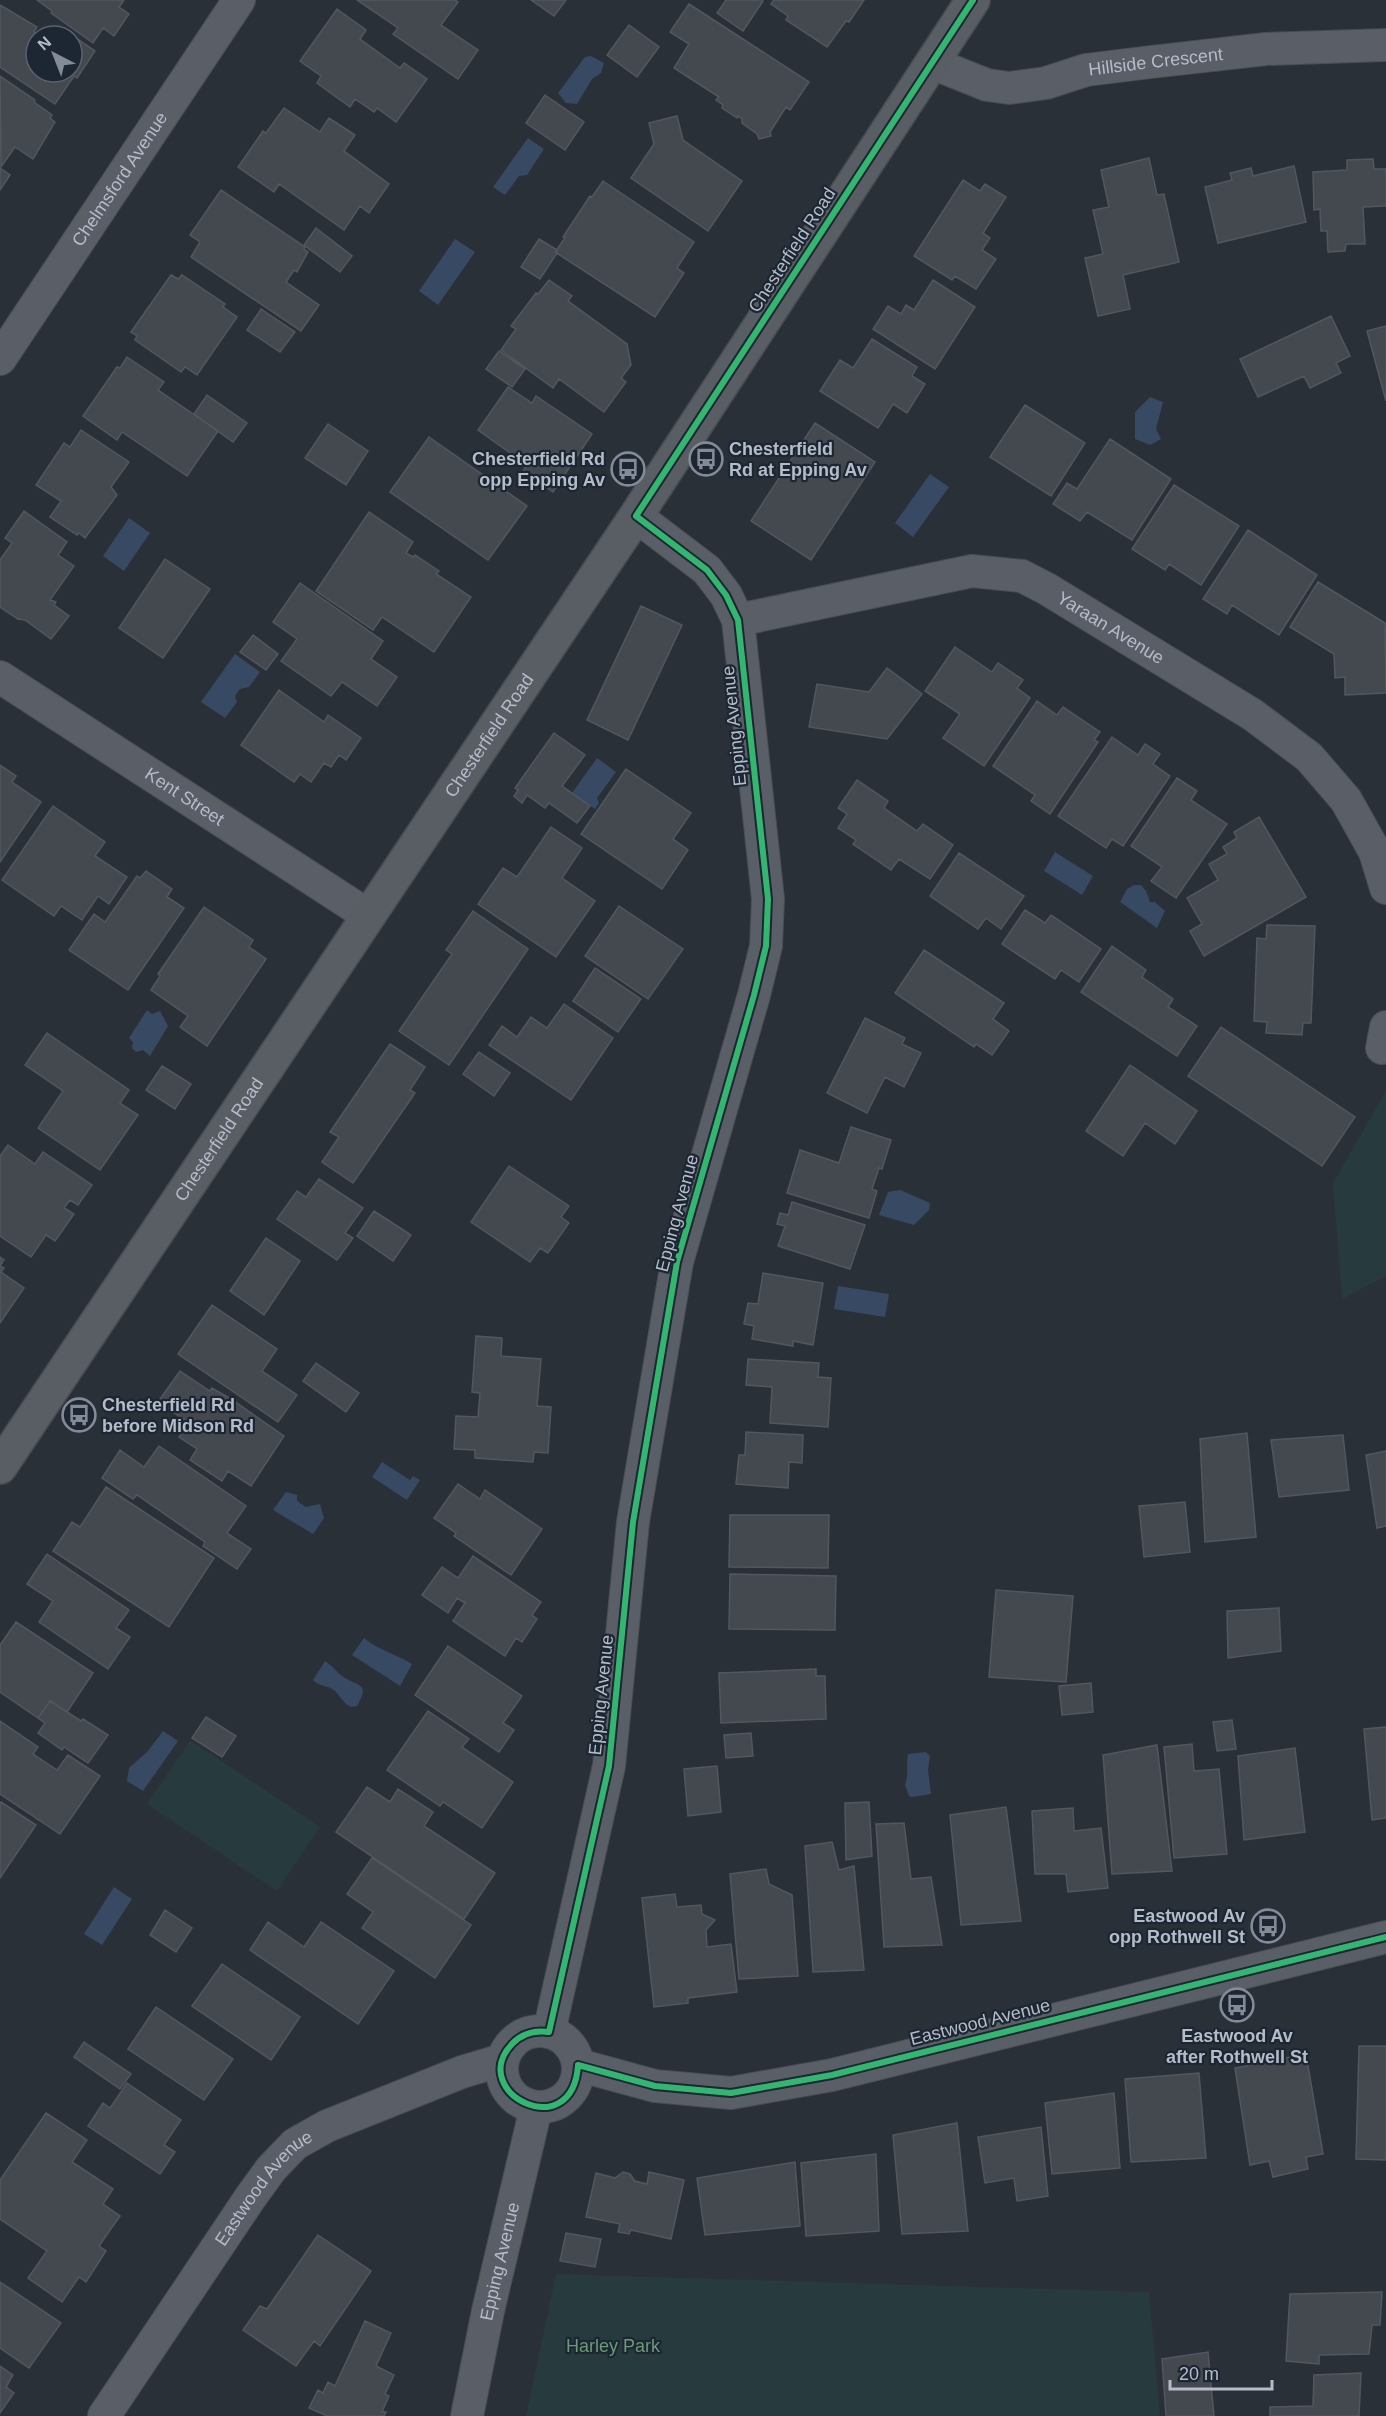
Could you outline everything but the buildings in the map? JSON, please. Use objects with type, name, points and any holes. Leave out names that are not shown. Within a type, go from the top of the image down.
[{"type":"street","name":"Chelmsford Avenue","points":[[0,359],[239,0]]},
{"type":"street","name":"Chesterfield Road","points":[[0,1467],[636,516],[973,0]]},
{"type":"street","name":"Hillside Crescent","points":[[932,63],[987,85],[1009,88],[1046,83],[1086,70],[1151,62],[1266,49],[1386,45]]},
{"type":"street","name":"Epping Avenue","points":[[549,2032],[609,1767],[633,1522],[677,1262],[766,946],[768,900],[738,621],[726,595],[707,570],[636,516]]},
{"type":"street","name":"Yaraan Avenue","points":[[738,621],[972,571],[1022,576],[1253,715],[1310,757],[1346,800],[1375,852],[1386,888]]},
{"type":"street","name":"Kent Street","points":[[0,677],[369,916]]},
{"type":"street","name":"Eastwood Avenue","points":[[578,2065],[655,2086],[731,2093],[832,2074],[1386,1937]]},
{"type":"street","points":[[537,2031],[560,2036],[569,2044],[578,2065],[574,2087],[567,2096],[547,2107],[536,2108],[524,2104],[512,2097],[505,2086],[501,2074],[502,2060],[507,2049],[525,2034],[537,2031]]},
{"type":"street","name":"Eastwood Avenue","points":[[104,2416],[250,2198],[271,2169],[295,2144],[338,2122],[462,2072],[502,2060]]},
{"type":"street","name":"Epping Avenue","points":[[467,2416],[488,2311],[536,2108]]},
{"type":"green space","points":[[1386,1091],[1386,1276],[1342,1299],[1333,1183]]},
{"type":"green space","points":[[190,1740],[320,1827],[277,1891],[147,1804]]},
{"type":"green space","name":"Harley Park","points":[[556,2274],[1149,2292],[1160,2416],[526,2416]]},
{"type":"water","points":[[591,56],[604,63],[601,73],[592,79],[577,104],[566,103],[558,93],[585,57]]},
{"type":"water","points":[[528,138],[544,149],[527,175],[519,176],[505,195],[493,187]]},
{"type":"water","points":[[455,239],[475,252],[438,305],[419,291]]},
{"type":"water","points":[[1150,397],[1163,402],[1156,429],[1161,439],[1150,445],[1135,439],[1135,412]]},
{"type":"water","points":[[930,474],[949,487],[913,537],[895,523]]},
{"type":"water","points":[[129,518],[150,533],[124,571],[103,556]]},
{"type":"water","points":[[235,654],[260,672],[249,687],[240,689],[235,696],[237,702],[225,718],[201,702]]},
{"type":"water","points":[[597,758],[616,772],[597,798],[599,803],[595,809],[572,793]]},
{"type":"water","points":[[1055,852],[1093,876],[1082,895],[1044,871]]},
{"type":"water","points":[[1134,885],[1141,885],[1150,902],[1155,902],[1165,911],[1157,928],[1120,902],[1127,889]]},
{"type":"water","points":[[147,1010],[152,1014],[160,1011],[168,1026],[150,1056],[143,1050],[136,1052],[129,1038]]},
{"type":"water","points":[[900,1190],[930,1203],[929,1210],[914,1225],[879,1215],[888,1192]]},
{"type":"water","points":[[838,1286],[889,1294],[885,1317],[834,1309]]},
{"type":"water","points":[[382,1462],[410,1480],[413,1476],[420,1480],[407,1500],[372,1477]]},
{"type":"water","points":[[286,1492],[297,1495],[297,1501],[306,1507],[320,1504],[324,1518],[313,1534],[273,1510]]},
{"type":"water","points":[[364,1638],[412,1664],[400,1686],[352,1655]]},
{"type":"water","points":[[325,1661],[342,1676],[362,1687],[357,1706],[351,1707],[332,1689],[313,1680]]},
{"type":"water","points":[[163,1731],[178,1741],[143,1791],[127,1781],[129,1768],[148,1751]]},
{"type":"water","points":[[926,1752],[930,1756],[928,1770],[931,1794],[909,1796],[905,1785],[908,1754]]},
{"type":"water","points":[[114,1887],[132,1899],[102,1945],[84,1934]]},
{"type":"cycle path","points":[[973,0],[636,516],[707,570],[726,595],[738,620],[768,899],[766,946],[677,1262],[633,1522],[609,1766],[549,2032],[529,2033],[512,2044],[501,2062],[502,2079],[511,2094],[526,2103],[543,2107],[559,2103],[572,2089],[578,2065],[655,2086],[731,2093],[832,2075],[1386,1937]]},
{"type":"place","name":"Chesterfield Rd at Epping Av","points":[[706,459]]},
{"type":"place","name":"Chesterfield Rd opp Epping Av","points":[[628,469]]},
{"type":"place","name":"Chesterfield Rd before Midson Rd","points":[[79,1415]]},
{"type":"place","name":"Eastwood Av opp Rothwell St","points":[[1268,1926]]},
{"type":"place","name":"Eastwood Av after Rothwell St","points":[[1237,2005]]}]
